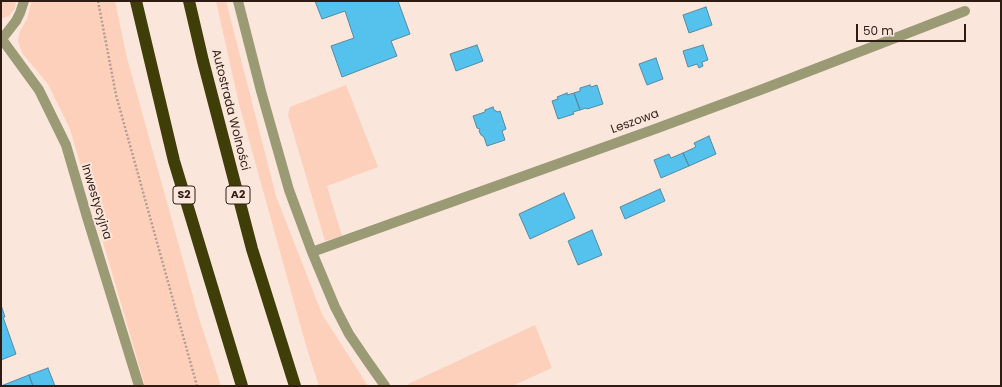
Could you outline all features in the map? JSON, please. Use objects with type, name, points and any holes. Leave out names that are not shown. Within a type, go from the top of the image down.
[{"type":"highway","name":"S2","points":[[136,1],[174,161],[242,386]]},
{"type":"highway","name":"Autostrada Wolności","points":[[189,1],[202,61],[252,249],[295,386]]},
{"type":"street","points":[[2,38],[16,22],[24,1]]},
{"type":"street","points":[[238,1],[261,91],[290,190],[312,252],[335,307],[349,334],[386,386]]},
{"type":"street","name":"Leszowa","points":[[312,252],[763,90],[965,11]]},
{"type":"street","name":"Inwestycyjna","points":[[2,38],[39,90],[66,145],[139,386]]},
{"type":"path","points":[[98,1],[116,95],[197,386]]},
{"type":"shaded area","points":[[1,1],[16,1],[15,8],[9,16],[1,19]]},
{"type":"shaded area","points":[[30,1],[115,1],[127,58],[199,318],[221,386],[145,386],[70,129],[48,84],[22,53],[18,41],[20,31],[27,19],[31,4]]},
{"type":"shaded area","points":[[216,1],[226,1],[276,196],[322,314],[368,386],[319,386],[307,349],[239,104]]},
{"type":"shaded area","points":[[346,85],[378,167],[327,186],[342,236],[325,241],[288,115],[290,107]]},
{"type":"shaded area","points":[[535,325],[552,368],[512,386],[410,386],[408,384]]},
{"type":"building","points":[[315,1],[398,1],[410,34],[391,41],[397,56],[342,77],[331,46],[354,38],[345,11],[322,19]]},
{"type":"building","points":[[706,7],[712,25],[689,33],[683,15]]},
{"type":"building","points":[[477,45],[483,61],[456,71],[450,54]]},
{"type":"building","points":[[703,45],[708,60],[702,62],[703,66],[699,68],[697,64],[688,67],[683,51]]},
{"type":"building","points":[[656,58],[663,79],[647,85],[639,64]]},
{"type":"building","points":[[590,85],[591,87],[597,85],[603,104],[580,110],[574,93],[580,91],[580,88]]},
{"type":"building","points":[[567,93],[567,95],[574,93],[580,110],[573,112],[574,114],[558,119],[552,101]]},
{"type":"building","points":[[493,107],[494,110],[498,112],[500,111],[506,129],[502,131],[505,140],[487,146],[484,137],[479,131],[480,129],[477,128],[473,116],[485,112],[485,110]]},
{"type":"building","points":[[709,136],[716,154],[689,166],[683,153],[696,147],[694,143]]},
{"type":"building","points":[[683,153],[689,166],[661,178],[654,160],[669,154],[671,158]]},
{"type":"building","points":[[660,189],[665,201],[625,219],[620,207]]},
{"type":"building","points":[[564,193],[575,218],[530,239],[519,214]]},
{"type":"building","points":[[592,230],[602,255],[578,265],[568,241]]},
{"type":"building","points":[[1,305],[5,317],[3,317],[16,354],[1,360]]},
{"type":"building","points":[[48,368],[55,386],[33,386],[29,375]]},
{"type":"building","points":[[29,375],[33,386],[1,386]]}]
